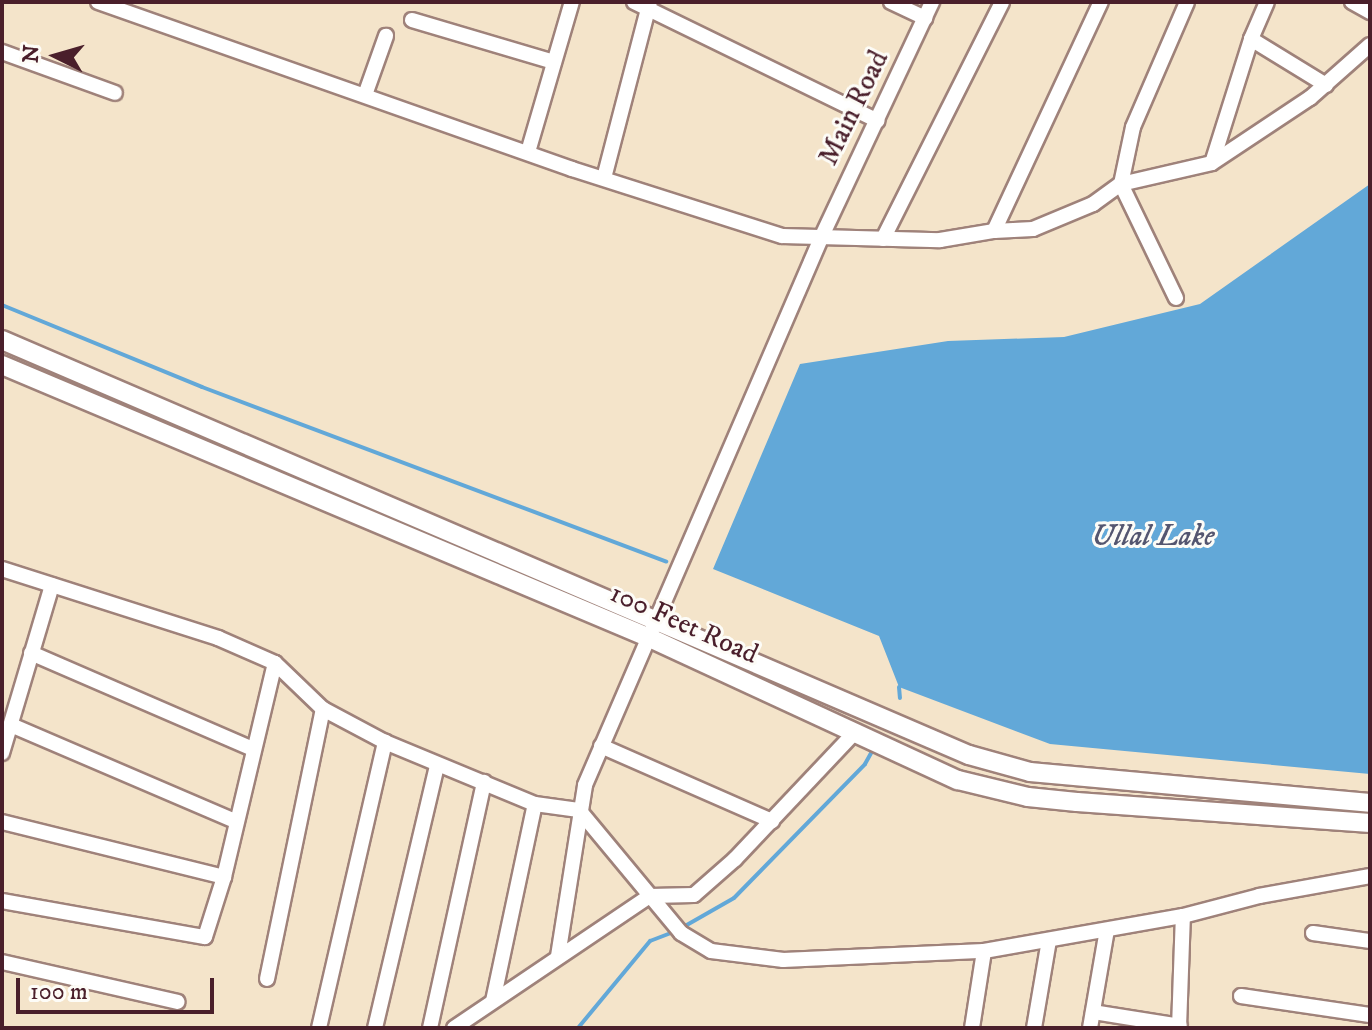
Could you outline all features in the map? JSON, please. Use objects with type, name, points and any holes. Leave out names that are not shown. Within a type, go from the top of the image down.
[{"type":"main road","name":"100 Feet Road","points":[[2,340],[969,755],[1030,772],[1370,803]]},
{"type":"main road","name":"100 Feet Road","points":[[2,365],[650,638],[958,780],[1028,797],[1370,823]]},
{"type":"street","points":[[98,2],[528,152],[782,236],[940,240],[994,231],[1033,229],[1093,204],[1121,184],[1212,163],[1326,85],[1370,45]]},
{"type":"street","points":[[528,152],[572,2]]},
{"type":"street","points":[[634,2],[650,5],[878,121]]},
{"type":"street","points":[[891,2],[925,18]]},
{"type":"street","name":"Main Road","points":[[558,956],[579,810],[601,746],[822,236],[932,2]]},
{"type":"street","points":[[883,239],[957,98],[1002,2]]},
{"type":"street","points":[[994,231],[1101,2]]},
{"type":"street","points":[[1176,298],[1121,184],[1133,127],[1187,2]]},
{"type":"street","points":[[1212,163],[1251,39],[1267,2]]},
{"type":"street","points":[[1352,2],[1370,12]]},
{"type":"street","points":[[604,178],[650,5]]},
{"type":"street","points":[[412,20],[554,62]]},
{"type":"street","points":[[365,95],[386,36]]},
{"type":"street","points":[[1251,39],[1326,85]]},
{"type":"street","points":[[2,52],[115,93]]},
{"type":"street","points":[[2,569],[218,638],[275,663],[323,709],[385,742],[535,804],[579,810],[681,933],[711,951],[783,960],[984,951],[1183,916],[1259,896],[1370,876]]},
{"type":"street","points":[[2,753],[52,585]]},
{"type":"street","points":[[31,653],[253,749]]},
{"type":"street","points":[[2,901],[205,937],[224,877],[275,663]]},
{"type":"street","points":[[267,979],[323,709]]},
{"type":"street","points":[[11,725],[235,821]]},
{"type":"street","points":[[454,1028],[650,896],[694,895],[772,821],[870,739]]},
{"type":"street","points":[[319,1028],[385,742]]},
{"type":"street","points":[[601,746],[772,821]]},
{"type":"street","points":[[375,1028],[437,765]]},
{"type":"street","points":[[430,1028],[484,782]]},
{"type":"street","points":[[493,1001],[535,804]]},
{"type":"street","points":[[2,822],[224,877]]},
{"type":"street","points":[[1093,1012],[1180,1027],[1183,916]]},
{"type":"street","points":[[1090,1028],[1107,930]]},
{"type":"street","points":[[1313,933],[1370,941]]},
{"type":"street","points":[[1034,1028],[1049,940]]},
{"type":"street","points":[[972,1028],[984,951]]},
{"type":"street","points":[[2,962],[178,1002]]},
{"type":"street","points":[[1241,996],[1370,1015]]},
{"type":"water","name":"Ullal Lake","points":[[1370,184],[1370,774],[1050,744],[899,687],[879,636],[713,569],[800,364],[948,341],[1064,337],[1200,304]]},
{"type":"waterway","points":[[2,305],[202,387],[666,561]]},
{"type":"waterway","points":[[899,687],[900,698]]},
{"type":"waterway","points":[[578,1028],[650,941],[678,930],[734,898],[865,764],[874,748]]}]
